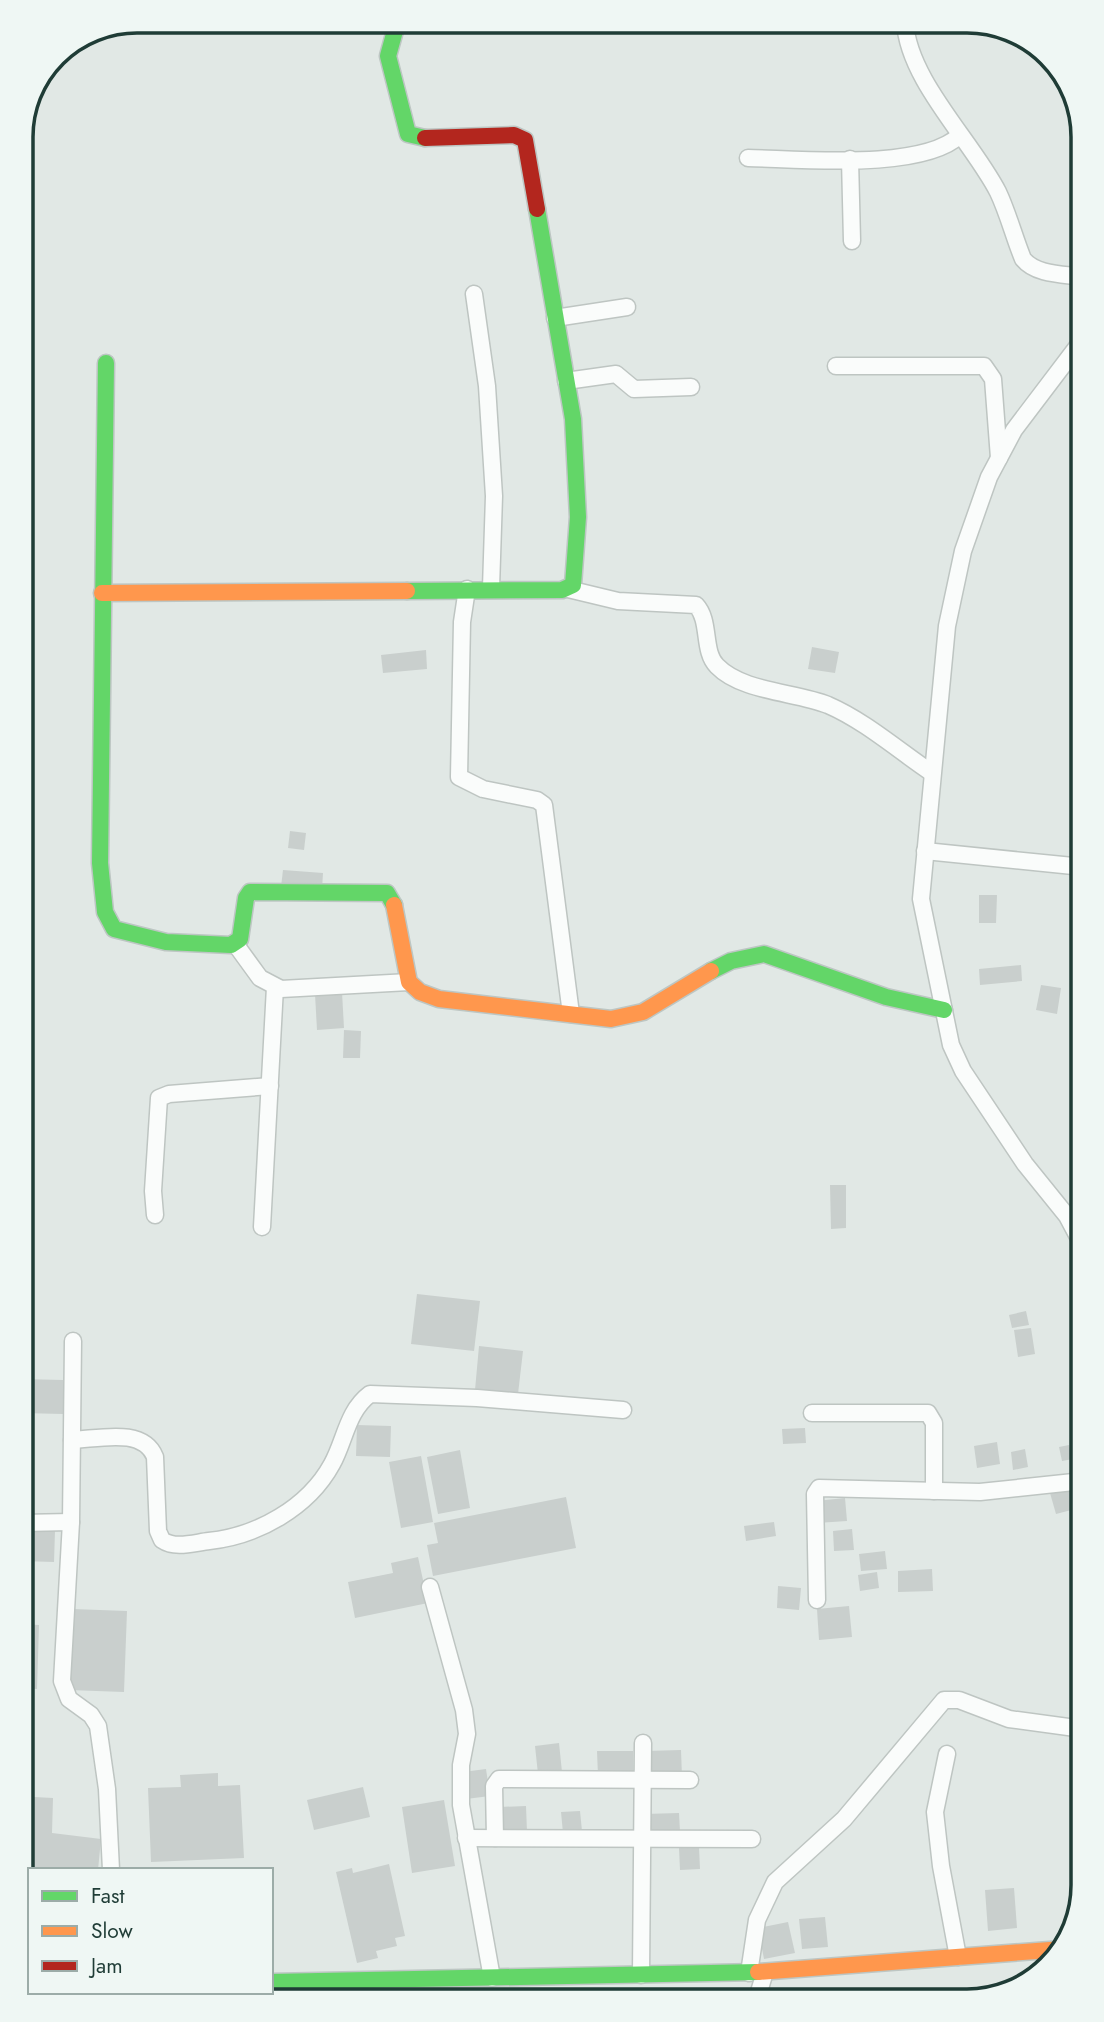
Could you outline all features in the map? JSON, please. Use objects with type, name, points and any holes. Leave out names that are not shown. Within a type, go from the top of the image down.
[{"type":"street","points":[[394,33],[388,56],[408,134],[429,139],[514,135],[526,140],[566,381],[578,478],[575,580],[568,589]]},
{"type":"street","points":[[907,33],[909,48],[952,141],[998,193],[1023,259],[1029,267],[1071,275]]},
{"type":"street","points":[[748,158],[889,159],[952,141]]},
{"type":"street","points":[[850,159],[852,240]]},
{"type":"street","points":[[474,293],[486,386],[494,496],[491,589]]},
{"type":"street","points":[[555,318],[627,307]]},
{"type":"street","points":[[1071,355],[1014,430],[989,477],[963,551],[950,613],[921,899],[951,1045],[963,1071],[1071,1217]]},
{"type":"street","points":[[106,363],[100,863],[105,912],[114,929],[130,935],[154,940],[236,945]]},
{"type":"street","points":[[836,366],[984,366],[993,379],[999,458]]},
{"type":"street","points":[[566,381],[616,374],[634,389],[691,387]]},
{"type":"street","points":[[467,589],[462,622],[458,777],[483,789],[537,800],[544,805],[570,1014]]},
{"type":"street","points":[[102,593],[568,589],[618,601],[696,605],[702,613],[712,659],[720,668],[769,691],[831,706],[932,773]]},
{"type":"street","points":[[925,851],[1071,866]]},
{"type":"street","points":[[236,945],[240,939],[246,898],[250,892],[353,895],[387,893],[393,900],[409,982],[420,992],[439,999],[611,1018],[640,1013],[721,965],[747,954],[764,954],[886,997],[944,1010]]},
{"type":"street","points":[[236,945],[260,978],[275,986],[293,989],[409,982]]},
{"type":"street","points":[[262,1227],[275,986]]},
{"type":"street","points":[[155,1215],[159,1098],[169,1094],[270,1087]]},
{"type":"street","points":[[73,1340],[71,1522],[62,1681],[69,1699],[91,1715],[98,1726],[107,1789],[111,1868]]},
{"type":"street","points":[[72,1440],[137,1438],[150,1447],[155,1457],[158,1531],[162,1540],[174,1545],[234,1538],[259,1529],[312,1492],[332,1464],[353,1412],[370,1394],[477,1398],[623,1410]]},
{"type":"street","points":[[812,1413],[928,1413],[934,1423],[934,1491]]},
{"type":"street","points":[[817,1600],[816,1491],[828,1487],[980,1492],[1071,1482]]},
{"type":"street","points":[[33,1523],[71,1522]]},
{"type":"street","points":[[430,1587],[464,1710],[467,1734],[461,1765],[461,1805],[492,1978]]},
{"type":"street","points":[[758,1989],[761,1907],[775,1882],[844,1819],[944,1700],[959,1700],[1009,1719],[1071,1727]]},
{"type":"street","points":[[641,1975],[643,1743]]},
{"type":"street","points":[[947,1754],[935,1812],[941,1866],[958,1957]]},
{"type":"street","points":[[495,1838],[494,1786],[499,1779],[690,1780]]},
{"type":"street","points":[[466,1838],[752,1839]]},
{"type":"street","points":[[273,1982],[757,1972],[1047,1950]]},
{"type":"building","points":[[812,647],[839,652],[835,673],[808,669]]},
{"type":"building","points":[[426,650],[427,669],[383,673],[381,655]]},
{"type":"building","points":[[290,831],[306,833],[304,850],[288,848]]},
{"type":"building","points":[[283,870],[323,873],[322,890],[281,887]]},
{"type":"building","points":[[979,895],[997,895],[996,923],[979,923]]},
{"type":"building","points":[[1021,965],[1022,981],[980,985],[979,969]]},
{"type":"building","points":[[1041,985],[1061,988],[1057,1014],[1036,1010]]},
{"type":"building","points":[[342,992],[344,1028],[317,1030],[315,994]]},
{"type":"building","points":[[344,1030],[361,1031],[360,1058],[343,1058]]},
{"type":"building","points":[[830,1185],[846,1185],[846,1228],[831,1229]]},
{"type":"building","points":[[417,1294],[480,1301],[474,1351],[411,1344]]},
{"type":"building","points":[[1026,1311],[1029,1325],[1012,1328],[1009,1315]]},
{"type":"building","points":[[1031,1328],[1035,1354],[1018,1357],[1014,1330]]},
{"type":"building","points":[[479,1346],[523,1351],[518,1394],[475,1390]]},
{"type":"building","points":[[33,1379],[63,1380],[63,1414],[33,1413]]},
{"type":"building","points":[[357,1425],[391,1426],[390,1457],[356,1456]]},
{"type":"building","points":[[805,1428],[806,1443],[783,1444],[782,1429]]},
{"type":"building","points":[[997,1442],[1000,1464],[977,1468],[974,1446]]},
{"type":"building","points":[[1069,1445],[1071,1459],[1062,1461],[1059,1447]]},
{"type":"building","points":[[1025,1449],[1028,1467],[1013,1470],[1011,1452]]},
{"type":"building","points":[[460,1450],[470,1508],[438,1514],[427,1457]]},
{"type":"building","points":[[421,1456],[433,1522],[401,1528],[389,1462]]},
{"type":"building","points":[[1071,1488],[1071,1510],[1056,1514],[1050,1493]]},
{"type":"building","points":[[566,1497],[576,1548],[433,1576],[427,1545],[438,1543],[434,1523]]},
{"type":"building","points":[[845,1498],[847,1521],[817,1523],[816,1501]]},
{"type":"building","points":[[774,1522],[776,1536],[746,1541],[744,1526]]},
{"type":"building","points":[[852,1529],[854,1550],[834,1551],[833,1531]]},
{"type":"building","points":[[33,1530],[55,1531],[54,1562],[33,1561]]},
{"type":"building","points":[[885,1551],[887,1569],[861,1571],[859,1554]]},
{"type":"building","points":[[418,1557],[428,1603],[355,1618],[348,1582],[393,1573],[391,1563]]},
{"type":"building","points":[[932,1569],[933,1591],[898,1592],[898,1571]]},
{"type":"building","points":[[877,1572],[879,1588],[860,1591],[858,1575]]},
{"type":"building","points":[[778,1586],[801,1588],[799,1610],[777,1608]]},
{"type":"building","points":[[849,1606],[852,1637],[819,1640],[817,1609]]},
{"type":"building","points":[[72,1609],[127,1611],[124,1692],[69,1690]]},
{"type":"building","points":[[33,1625],[39,1625],[37,1689],[33,1689]]},
{"type":"building","points":[[559,1743],[562,1772],[538,1774],[535,1746]]},
{"type":"building","points":[[681,1750],[682,1777],[647,1778],[646,1751]]},
{"type":"building","points":[[597,1751],[633,1751],[633,1775],[598,1776]]},
{"type":"building","points":[[486,1769],[490,1796],[466,1799],[463,1772]]},
{"type":"building","points":[[218,1773],[218,1786],[240,1785],[244,1858],[151,1862],[148,1788],[181,1787],[180,1775]]},
{"type":"building","points":[[363,1787],[370,1817],[314,1830],[307,1800]]},
{"type":"building","points":[[34,1797],[53,1798],[52,1833],[101,1839],[98,1868],[33,1868]]},
{"type":"building","points":[[444,1800],[455,1866],[412,1873],[402,1807]]},
{"type":"building","points":[[526,1806],[527,1832],[500,1834],[499,1807]]},
{"type":"building","points":[[580,1811],[582,1831],[563,1833],[561,1812]]},
{"type":"building","points":[[679,1813],[680,1832],[645,1833],[644,1814]]},
{"type":"building","points":[[699,1847],[700,1869],[680,1870],[679,1848]]},
{"type":"building","points":[[389,1864],[405,1936],[395,1938],[397,1946],[376,1951],[378,1958],[357,1963],[336,1872],[352,1868],[353,1873]]},
{"type":"building","points":[[1014,1888],[1017,1928],[988,1931],[985,1890]]},
{"type":"building","points":[[825,1917],[828,1947],[802,1949],[799,1919]]},
{"type":"building","points":[[788,1922],[795,1953],[764,1959],[758,1928]]},
{"type":"traffic: fast","points":[[394,33],[388,56],[408,134],[425,138]]},
{"type":"traffic: fast","points":[[407,591],[562,590],[573,585],[578,517],[573,419],[537,209]]},
{"type":"traffic: fast","points":[[106,363],[100,863],[105,912],[114,929],[166,942],[231,945],[240,939],[246,898],[250,892],[387,893],[394,905]]},
{"type":"traffic: fast","points":[[711,971],[731,961],[764,954],[886,997],[944,1010]]},
{"type":"traffic: fast","points":[[273,1982],[758,1972]]},
{"type":"traffic: slow","points":[[102,593],[407,591]]},
{"type":"traffic: slow","points":[[394,905],[409,982],[420,992],[439,999],[611,1019],[643,1012],[711,971]]},
{"type":"traffic: slow","points":[[758,1972],[1047,1950]]},
{"type":"traffic: jam","points":[[425,138],[514,135],[525,140],[537,209]]}]
